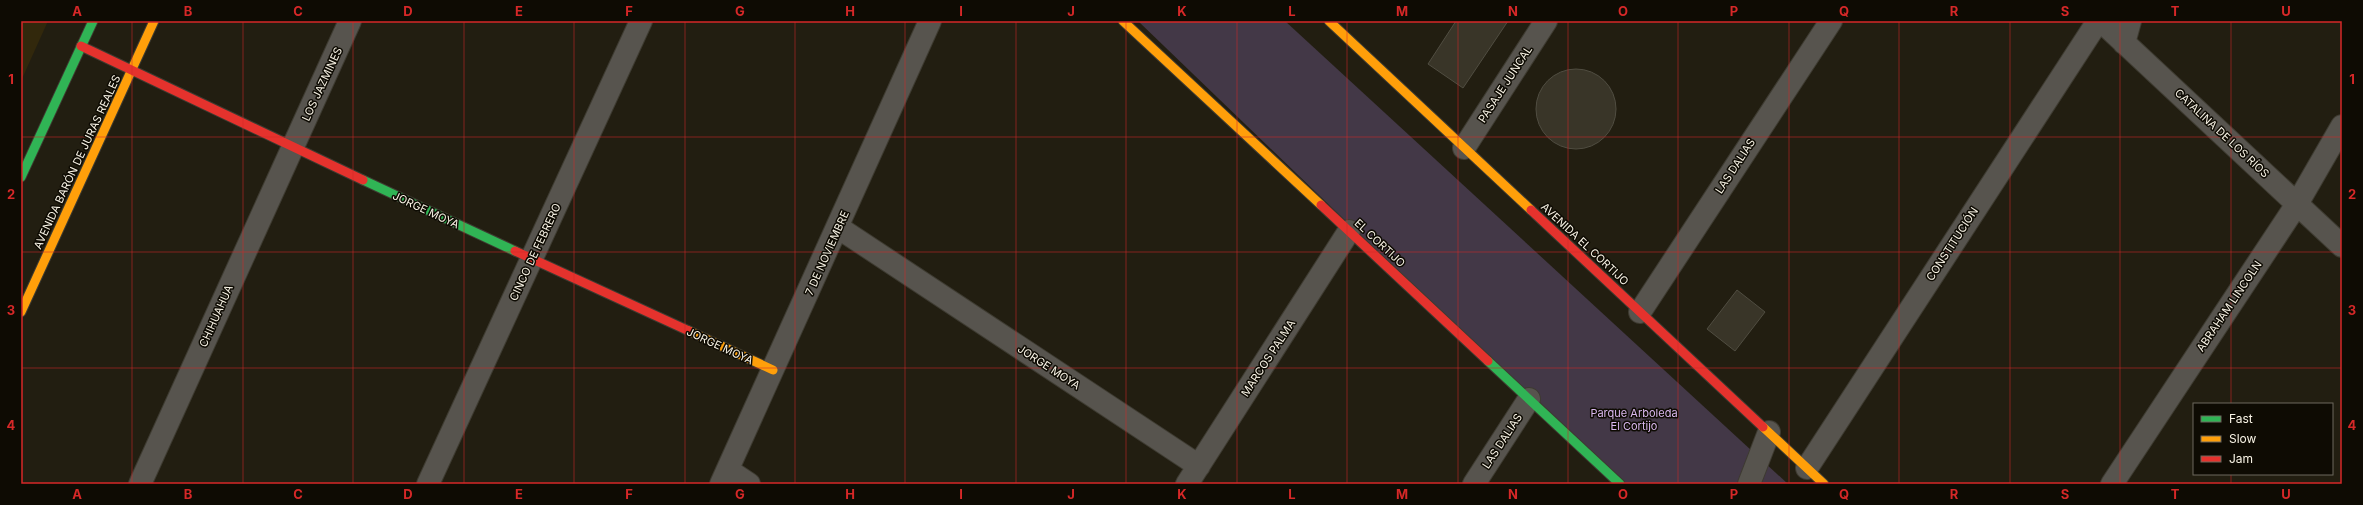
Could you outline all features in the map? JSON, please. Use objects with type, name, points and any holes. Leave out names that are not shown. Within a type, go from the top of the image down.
[{"type":"street","points":[[21,177],[93,21]]},
{"type":"street","name":"AVENIDA BARÓN DE JURAS REALES","points":[[21,312],[154,21]]},
{"type":"street","name":"LOS JAZMINES","points":[[293,148],[350,21]]},
{"type":"street","name":"CINCO DE FEBRERO","points":[[428,484],[641,21]]},
{"type":"street","name":"7 DE NOVIEMBRE","points":[[724,477],[839,228],[930,21]]},
{"type":"street","name":"EL CORTIJO","points":[[1123,21],[1620,484]]},
{"type":"street","name":"AVENIDA EL CORTIJO","points":[[1329,21],[1824,484]]},
{"type":"street","name":"PASAJE JUNCAL","points":[[1464,148],[1546,21]]},
{"type":"street","name":"LAS DALIAS","points":[[1640,312],[1831,21]]},
{"type":"street","name":"CATALINA DE LOS RÍOS","points":[[2099,21],[2342,246]]},
{"type":"street","name":"CONSTITUCIÓN","points":[[1807,468],[2099,21]]},
{"type":"street","points":[[2124,43],[2130,21]]},
{"type":"street","name":"JORGE MOYA","points":[[81,46],[293,148],[773,370]]},
{"type":"street","name":"ABRAHAM LINCOLN","points":[[2112,484],[2297,204],[2342,126]]},
{"type":"street","name":"CHIHUAHUA","points":[[140,484],[293,148]]},
{"type":"street","name":"JORGE MOYA","points":[[839,228],[1199,466]]},
{"type":"street","name":"MARCOS PALMA","points":[[1187,484],[1349,231]]},
{"type":"street","name":"LAS DALIAS","points":[[1474,484],[1529,399]]},
{"type":"street","points":[[1749,484],[1768,432]]},
{"type":"street","points":[[724,477],[749,484]]},
{"type":"shaded area","points":[[21,21],[48,21],[21,81]]},
{"type":"green space","name":"Parque Arboleda El Cortijo","points":[[1138,21],[1285,21],[1788,484],[1619,484]]},
{"type":"building","points":[[1456,21],[1508,21],[1463,88],[1428,64]]},
{"type":"building","points":[[1576,69],[1591,72],[1604,81],[1613,94],[1616,109],[1613,124],[1604,137],[1591,146],[1576,149],[1561,146],[1548,137],[1539,124],[1536,109],[1539,94],[1548,81],[1561,72]]},
{"type":"building","points":[[1737,290],[1765,312],[1735,351],[1707,329]]},
{"type":"traffic: fast","points":[[21,177],[93,21]]},
{"type":"traffic: fast","points":[[363,180],[515,251]]},
{"type":"traffic: fast","points":[[1488,361],[1620,484]]},
{"type":"traffic: slow","points":[[21,312],[154,21]]},
{"type":"traffic: slow","points":[[1123,21],[1321,205]]},
{"type":"traffic: slow","points":[[1329,21],[1531,210]]},
{"type":"traffic: slow","points":[[689,331],[773,370]]},
{"type":"traffic: slow","points":[[1763,427],[1824,484]]},
{"type":"traffic: jam","points":[[81,46],[363,180]]},
{"type":"traffic: jam","points":[[1321,205],[1488,361]]},
{"type":"traffic: jam","points":[[1531,210],[1763,427]]},
{"type":"traffic: jam","points":[[515,251],[689,331]]}]
